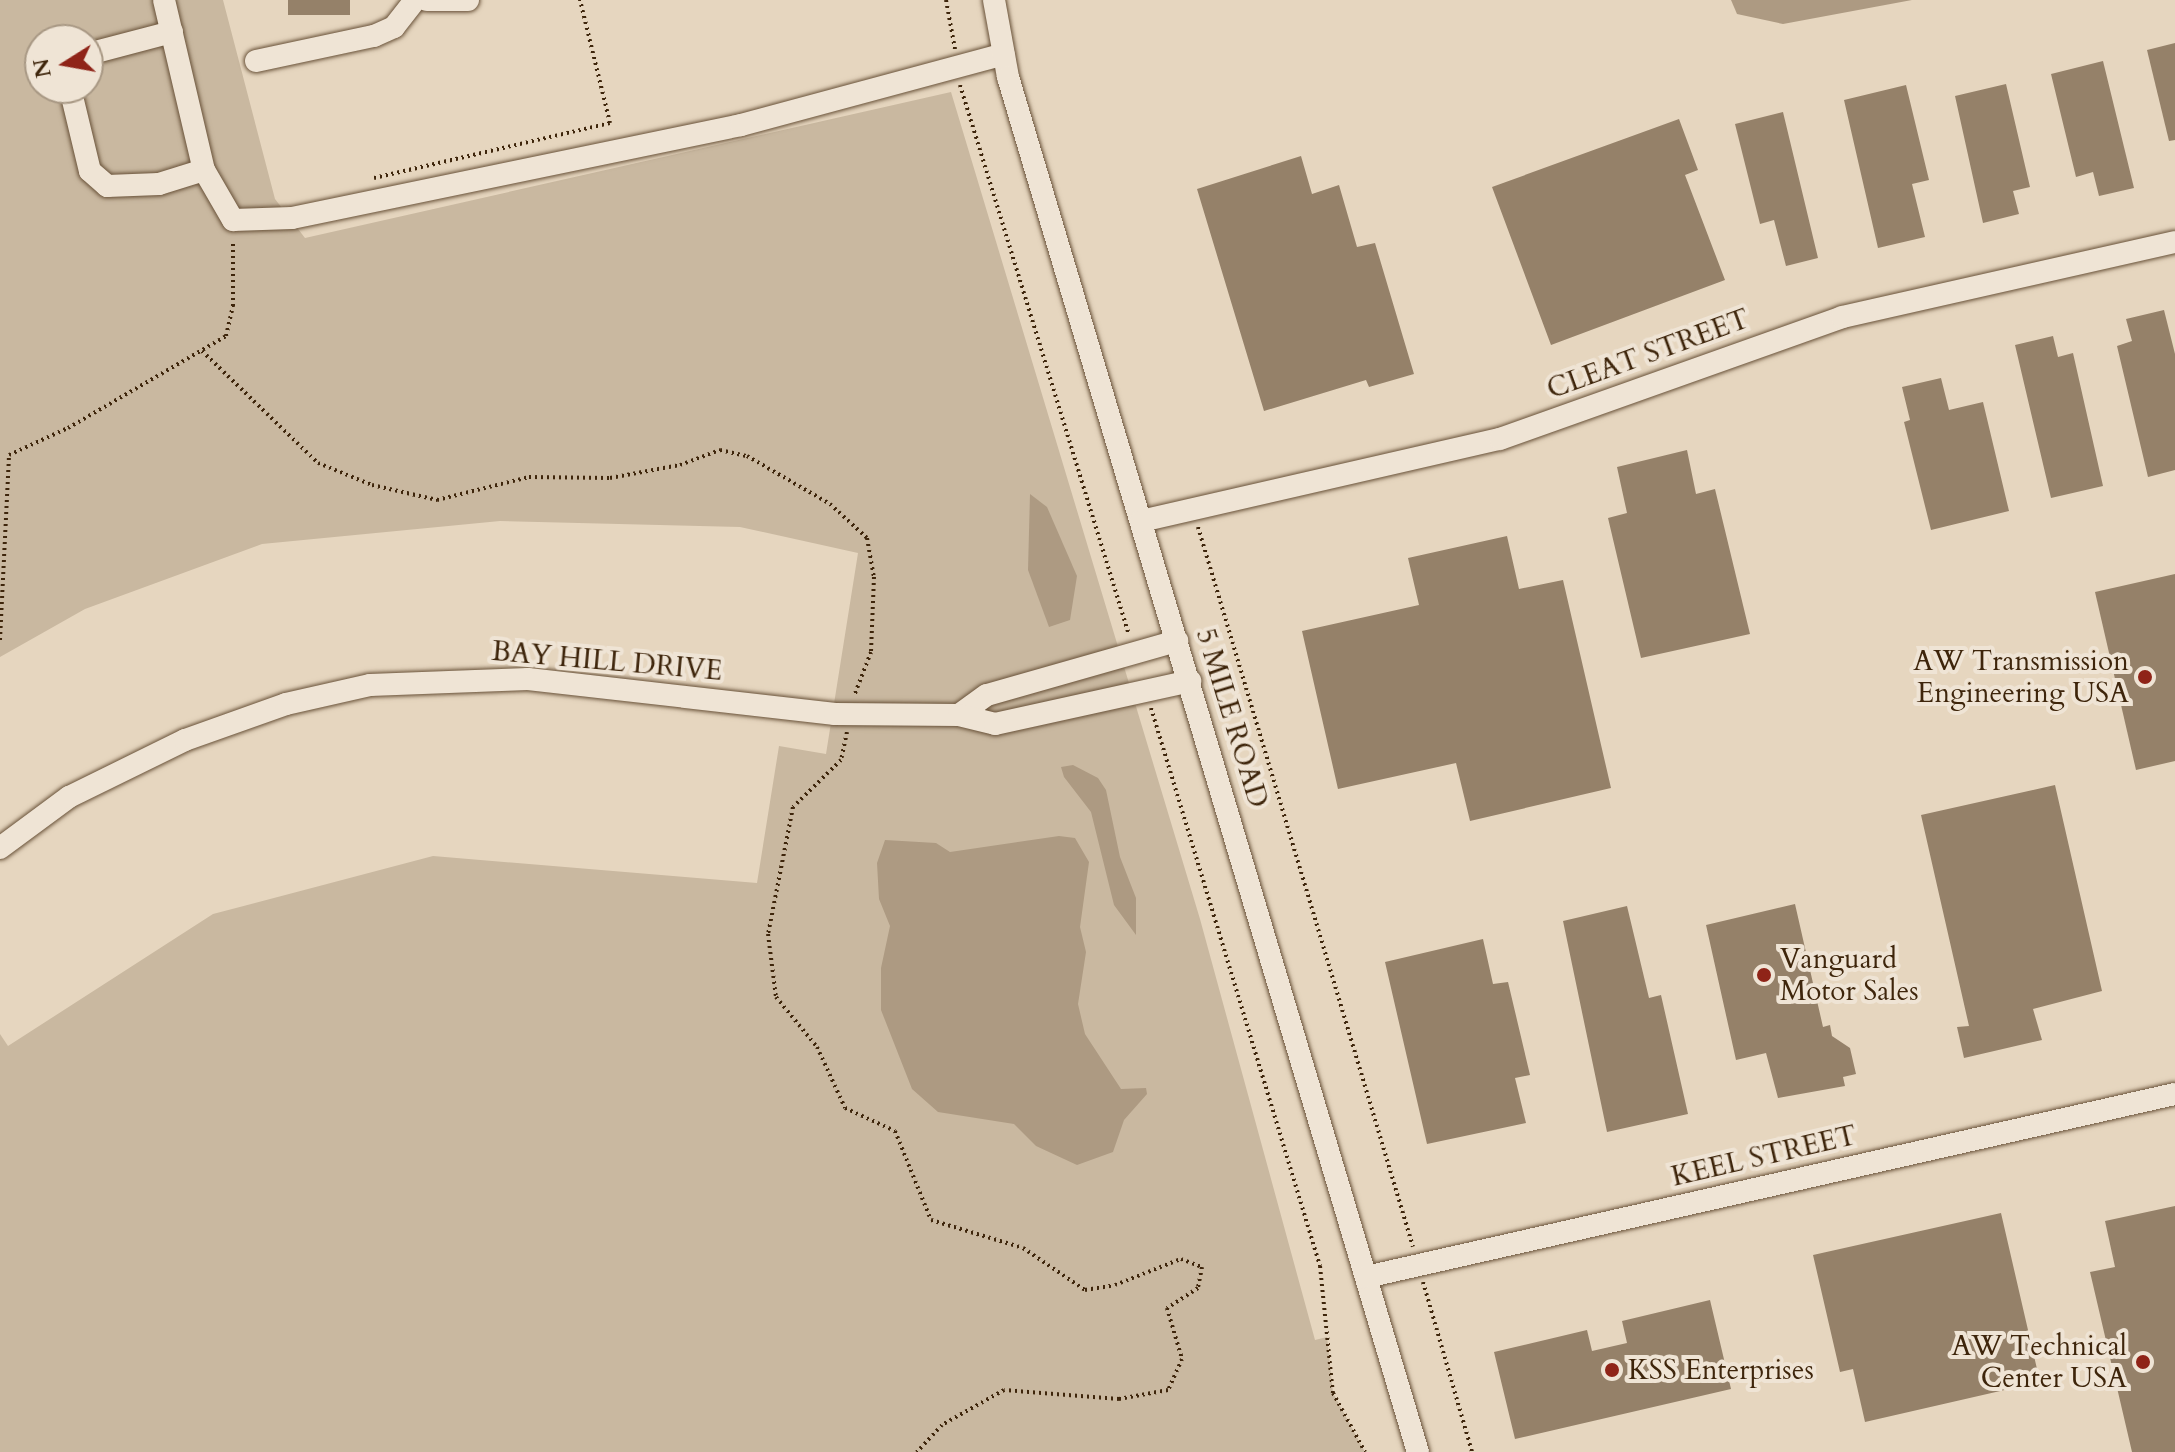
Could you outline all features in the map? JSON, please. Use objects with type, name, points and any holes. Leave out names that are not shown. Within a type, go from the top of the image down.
[{"type":"street","points":[[164,0],[204,170],[233,220],[292,218],[741,125],[1004,54]]},
{"type":"street","points":[[256,61],[374,36],[394,27],[415,0]]},
{"type":"street","points":[[427,0],[468,0]]},
{"type":"street","name":"5 MILE ROAD","points":[[994,0],[1004,54],[1418,1452]]},
{"type":"street","points":[[104,50],[172,32]]},
{"type":"street","points":[[74,104],[90,171],[107,186],[159,184],[204,170]]},
{"type":"street","name":"CLEAT STREET","points":[[1141,521],[1500,439],[1842,317],[2175,242]]},
{"type":"street","points":[[959,715],[987,695],[1177,641]]},
{"type":"street","name":"BAY HILL DRIVE","points":[[0,848],[69,797],[185,740],[286,704],[370,685],[528,679],[851,714],[959,715],[995,724],[1190,681]]},
{"type":"street","name":"KEEL STREET","points":[[1366,1277],[2175,1094]]},
{"type":"path","points":[[363,180],[610,123],[580,0]]},
{"type":"path","points":[[946,0],[957,65],[1135,654]]},
{"type":"path","points":[[0,640],[9,455],[68,428],[226,336],[233,220]]},
{"type":"path","points":[[202,351],[318,463],[372,485],[437,500],[529,477],[610,478],[680,465],[720,450],[747,456],[830,504],[867,538],[874,577],[871,652],[851,714],[841,760],[793,807],[768,934],[776,997],[817,1047],[845,1108],[895,1131],[931,1220],[1023,1248],[1085,1290],[1115,1285],[1181,1259],[1202,1267],[1198,1288],[1167,1308],[1182,1359],[1168,1390],[1119,1399],[1004,1390],[942,1425],[917,1452]]},
{"type":"path","points":[[1193,509],[1472,1452]]},
{"type":"path","points":[[1146,692],[1320,1266],[1333,1393],[1365,1452]]},
{"type":"shaded area","points":[[0,0],[223,0],[275,199],[305,238],[951,92],[1200,919],[1315,1340],[1327,1337],[1333,1393],[1365,1452],[0,1452],[0,1034],[8,1046],[213,914],[433,856],[757,883],[779,746],[826,754],[858,553],[740,527],[500,521],[262,544],[85,609],[0,657]]},
{"type":"shaded area","points":[[1731,0],[1912,0],[1783,24],[1737,14]]},
{"type":"shaded area","points":[[1030,494],[1047,507],[1077,576],[1070,620],[1049,627],[1028,570]]},
{"type":"shaded area","points":[[1073,765],[1098,778],[1106,790],[1120,857],[1136,898],[1136,935],[1114,905],[1091,812],[1064,777],[1061,767]]},
{"type":"shaded area","points":[[1059,836],[1075,838],[1089,862],[1080,927],[1086,952],[1078,1004],[1085,1034],[1121,1089],[1146,1088],[1147,1094],[1124,1120],[1113,1152],[1077,1165],[1036,1146],[1014,1124],[938,1112],[912,1089],[881,1010],[881,968],[890,926],[879,899],[877,863],[885,840],[936,843],[950,852]]},
{"type":"building","points":[[288,0],[350,0],[350,15],[288,15]]},
{"type":"building","points":[[2175,43],[2175,140],[2169,141],[2147,50]]},
{"type":"building","points":[[2103,61],[2134,188],[2099,196],[2093,172],[2076,177],[2051,74]]},
{"type":"building","points":[[2006,84],[2030,187],[2013,191],[2019,214],[1983,223],[1955,96]]},
{"type":"building","points":[[1906,85],[1929,180],[1912,184],[1925,237],[1878,248],[1844,100]]},
{"type":"building","points":[[1783,112],[1818,258],[1786,266],[1774,220],[1760,224],[1735,124]]},
{"type":"building","points":[[1679,119],[1698,170],[1685,175],[1725,280],[1551,345],[1492,187]]},
{"type":"building","points":[[1301,156],[1312,194],[1339,185],[1357,247],[1375,243],[1414,374],[1369,387],[1366,380],[1264,411],[1197,189]]},
{"type":"building","points":[[2164,310],[2175,354],[2175,470],[2148,477],[2117,346],[2132,341],[2126,319]]},
{"type":"building","points":[[2053,336],[2058,357],[2073,353],[2103,486],[2051,498],[2015,345]]},
{"type":"building","points":[[1941,378],[1949,410],[1983,402],[2009,511],[1931,530],[1904,422],[1910,420],[1902,387]]},
{"type":"building","points":[[1687,450],[1696,494],[1715,489],[1750,634],[1641,658],[1608,518],[1627,513],[1617,467]]},
{"type":"building","points":[[1507,536],[1519,589],[1563,580],[1611,788],[1470,821],[1456,763],[1338,789],[1302,631],[1419,605],[1408,558]]},
{"type":"building","name":"AW Transmission Engineering USA","points":[[2175,574],[2175,761],[2136,770],[2095,592]]},
{"type":"building","points":[[2055,785],[2102,991],[2033,1009],[2042,1040],[1964,1058],[1957,1027],[1969,1026],[1921,815]]},
{"type":"building","name":"Vanguard Motor Sales","points":[[1795,904],[1823,1027],[1830,1025],[1832,1036],[1850,1048],[1856,1074],[1843,1077],[1845,1086],[1778,1098],[1766,1053],[1736,1060],[1706,925]]},
{"type":"building","points":[[1627,906],[1649,998],[1661,995],[1688,1114],[1607,1132],[1563,921]]},
{"type":"building","points":[[1483,939],[1493,984],[1508,982],[1530,1075],[1515,1078],[1526,1123],[1427,1144],[1385,962]]},
{"type":"building","name":"AW Technical Center USA","points":[[2175,1206],[2175,1452],[2132,1452],[2090,1272],[2115,1267],[2105,1221]]},
{"type":"building","points":[[2001,1213],[2040,1382],[1865,1422],[1853,1369],[1840,1372],[1813,1255]]},
{"type":"building","name":"KSS Enterprises","points":[[1710,1300],[1731,1389],[1515,1439],[1494,1352],[1587,1330],[1592,1351],[1627,1343],[1622,1321]]},
{"type":"place","name":"AW Transmission Engineering USA","points":[[2145,677]]},
{"type":"place","name":"Vanguard Motor Sales","points":[[1764,975]]},
{"type":"place","name":"AW Technical Center USA","points":[[2143,1362]]},
{"type":"place","name":"KSS Enterprises","points":[[1612,1370]]}]
